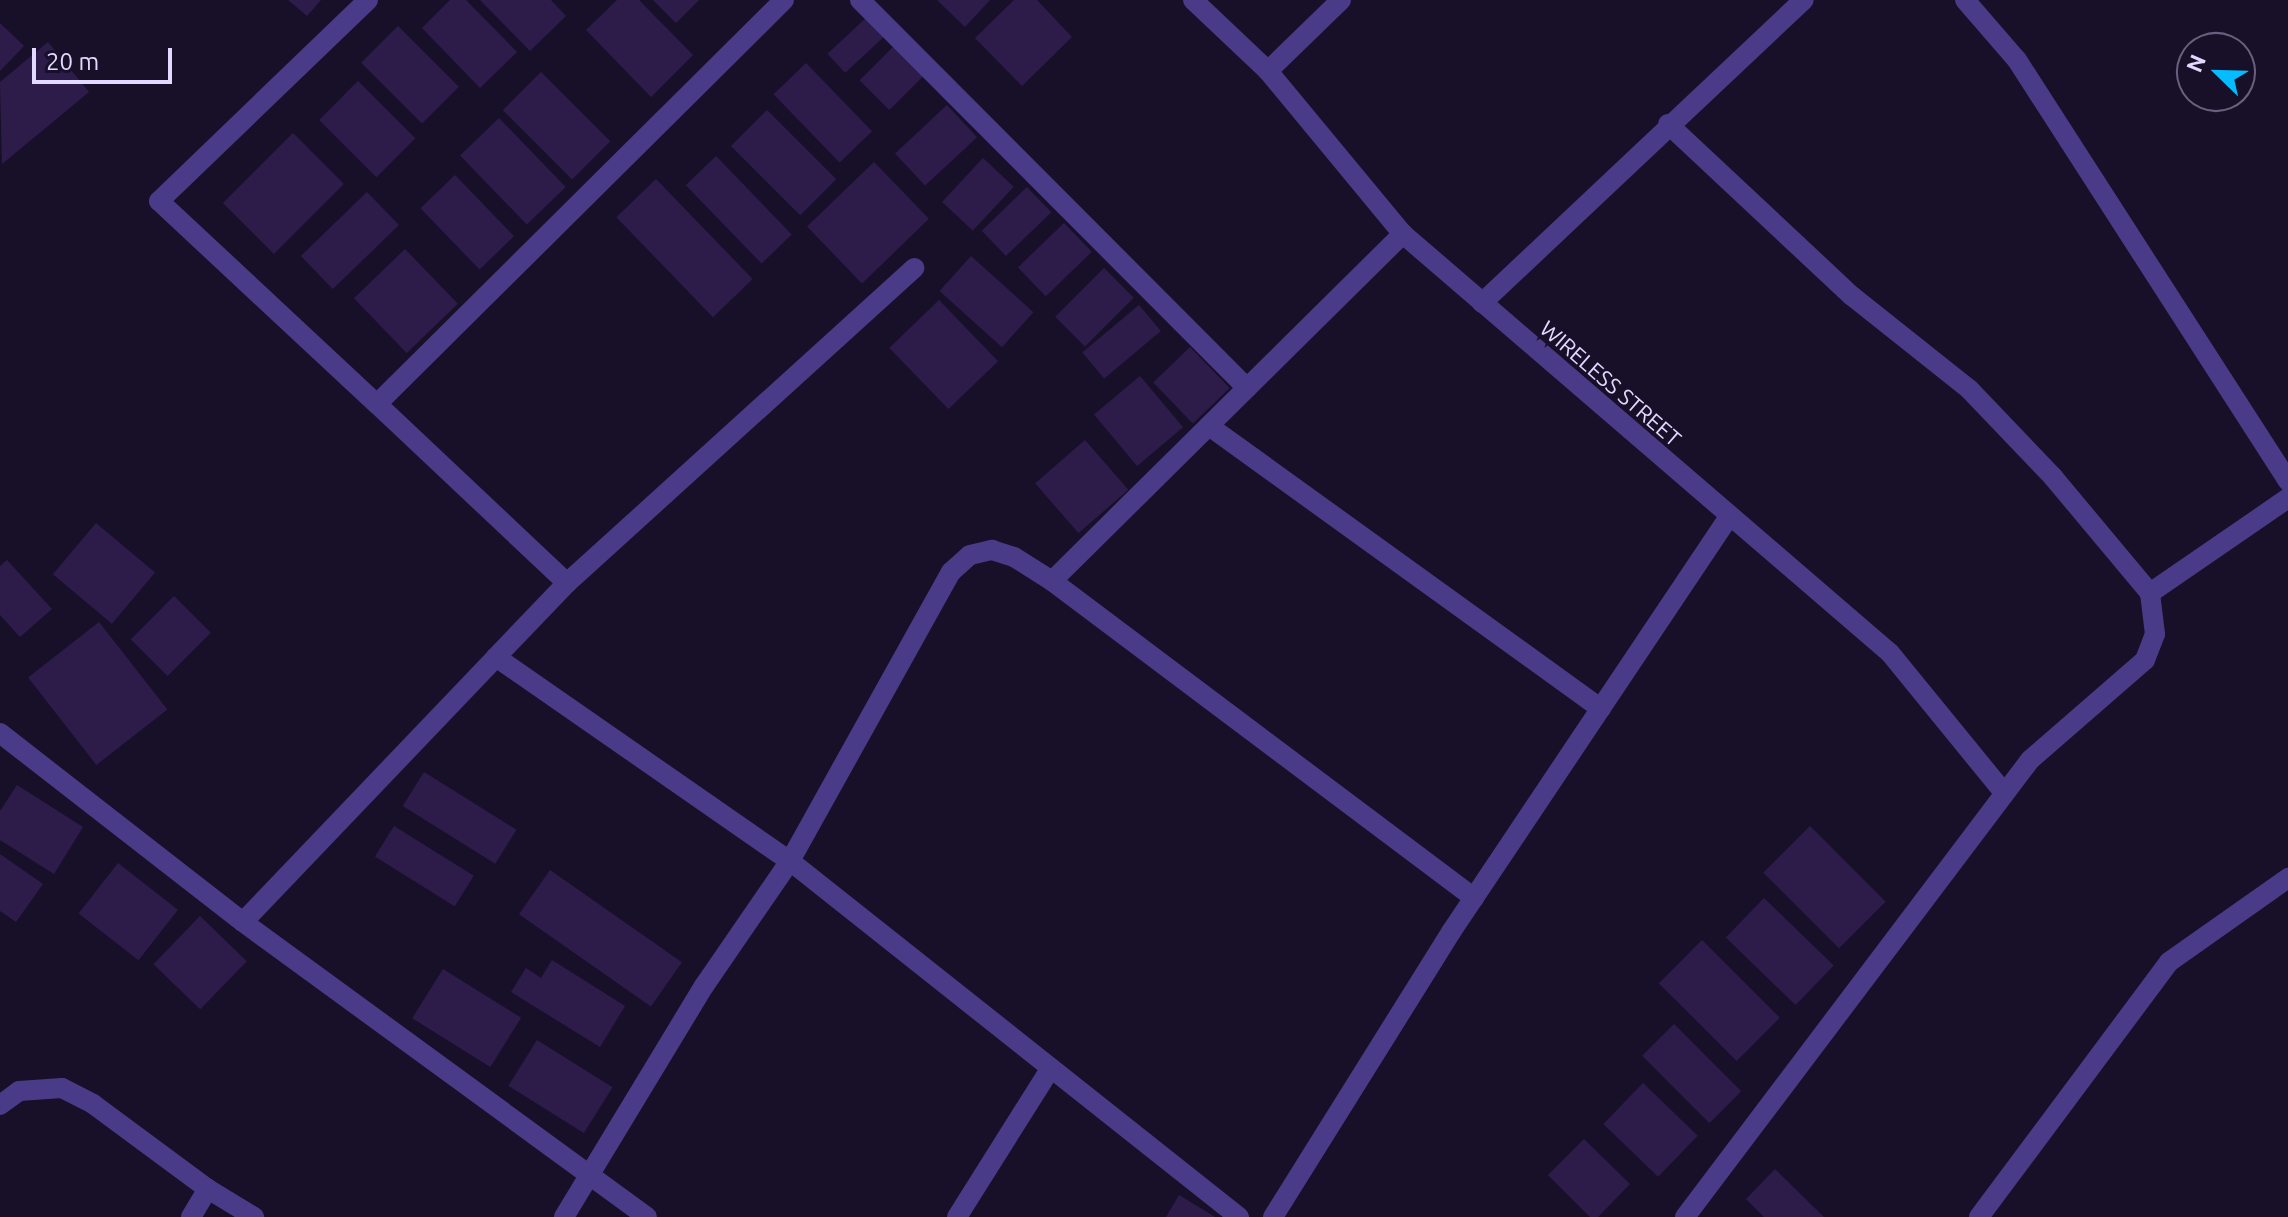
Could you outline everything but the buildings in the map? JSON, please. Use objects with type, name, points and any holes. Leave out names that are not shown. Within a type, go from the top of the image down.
[{"type":"street","points":[[368,0],[159,201],[567,583]]},
{"type":"street","points":[[377,404],[784,0]]},
{"type":"street","points":[[860,0],[1247,388]]},
{"type":"street","name":"WIRELESS STREET","points":[[1193,0],[1268,71],[1403,234],[1890,653],[2004,793]]},
{"type":"street","points":[[1268,71],[1341,0]]},
{"type":"street","points":[[1482,303],[1668,124],[1804,0]]},
{"type":"street","points":[[1965,0],[2017,60],[2288,481]]},
{"type":"street","points":[[1668,124],[1852,296],[1969,389],[2053,477],[2150,593],[2155,634],[2145,660],[2030,760],[1685,1217]]},
{"type":"street","points":[[1052,581],[1403,234]]},
{"type":"street","points":[[243,922],[567,583],[915,268]]},
{"type":"street","points":[[1209,426],[1601,709]]},
{"type":"street","points":[[2150,593],[2288,498]]},
{"type":"street","points":[[1273,1217],[1474,898],[1729,517]]},
{"type":"street","points":[[564,1217],[704,986],[790,861],[951,572],[970,555],[992,550],[1014,557],[1052,581],[1474,898]]},
{"type":"street","points":[[496,657],[790,861],[1239,1217]]},
{"type":"street","points":[[0,733],[243,922],[647,1217]]},
{"type":"street","points":[[1979,1217],[2169,962],[2288,878]]},
{"type":"street","points":[[957,1217],[1051,1068]]},
{"type":"street","points":[[0,1105],[19,1091],[62,1088],[93,1104],[208,1189],[254,1217]]},
{"type":"street","points":[[191,1217],[208,1189]]}]
